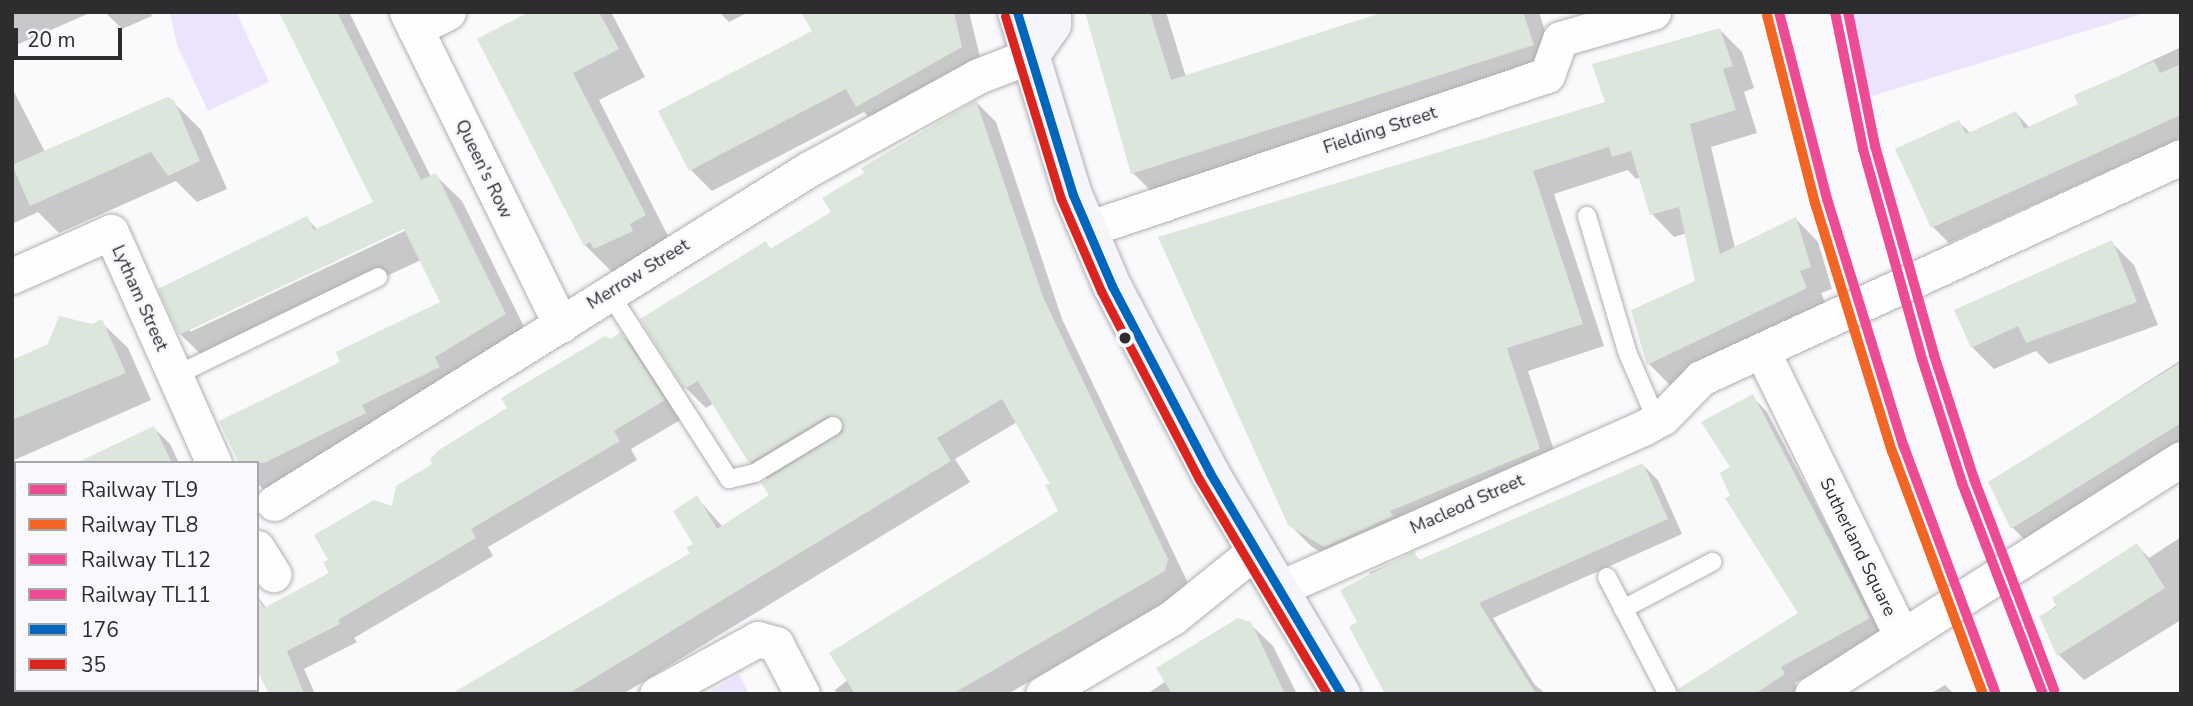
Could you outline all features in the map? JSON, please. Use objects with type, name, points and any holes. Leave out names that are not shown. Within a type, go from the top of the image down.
[{"type":"main road","points":[[1017,12],[1087,229],[1210,473],[1341,694]]},
{"type":"main road","points":[[1030,56],[1052,24],[1052,12]]},
{"type":"street","points":[[411,21],[448,12]]},
{"type":"street","name":"Fielding Street","points":[[1087,229],[1547,75],[1560,39],[1653,12]]},
{"type":"street","name":"Queen's Row","points":[[411,21],[561,325]]},
{"type":"street","name":"Merrow Street","points":[[266,507],[561,325],[608,291],[809,169],[978,76],[1030,56]]},
{"type":"street","points":[[1657,421],[1695,383],[2181,157]]},
{"type":"street","name":"Lytham Street","points":[[12,276],[111,232],[213,461]]},
{"type":"street","name":"Sutherland Square","points":[[1762,351],[1902,635],[2181,459]]},
{"type":"street","name":"Macleod Street","points":[[1278,589],[1657,421]]},
{"type":"street","points":[[1044,694],[1172,617],[1255,550]]},
{"type":"street","points":[[1812,694],[1902,635]]},
{"type":"street","points":[[657,694],[747,641],[776,644],[802,694]]},
{"type":"lane","points":[[1587,216],[1628,354],[1657,421]]},
{"type":"lane","points":[[176,381],[191,368],[378,277]]},
{"type":"lane","points":[[608,291],[729,479],[755,473],[833,426]]},
{"type":"lane","points":[[1623,609],[1712,562]]},
{"type":"lane","points":[[1607,577],[1668,694]]},
{"type":"shaded area","points":[[170,12],[236,12],[269,82],[208,111],[177,45]]},
{"type":"shaded area","points":[[1847,12],[2148,12],[1865,98]]},
{"type":"shaded area","points":[[739,674],[749,694],[706,694]]},
{"type":"building","points":[[279,12],[337,12],[421,180],[436,173],[506,314],[435,357],[440,367],[362,405],[366,413],[264,463],[238,461],[219,421],[340,362],[336,352],[440,302],[404,229],[179,335],[158,289],[307,216],[314,230],[373,202]]},
{"type":"building","points":[[529,12],[599,12],[619,49],[573,73],[646,215],[630,224],[633,231],[594,249],[590,242],[584,246],[477,39]]},
{"type":"building","points":[[801,12],[954,12],[962,47],[856,107],[846,89],[689,171],[658,111],[812,31]]},
{"type":"building","points":[[1085,12],[1150,12],[1171,80],[1384,12],[1523,12],[1534,45],[1131,174]]},
{"type":"building","points":[[1720,28],[1733,66],[1723,69],[1736,110],[1690,124],[1720,254],[1796,217],[1811,267],[1800,271],[1807,288],[1647,365],[1631,310],[1695,281],[1679,207],[1650,215],[1631,151],[1612,157],[1609,147],[1533,171],[1583,324],[1507,348],[1540,449],[1390,511],[1393,516],[1324,547],[1288,525],[1158,237],[1605,102],[1592,64]]},
{"type":"building","points":[[2154,61],[2160,73],[2181,64],[2181,115],[1931,228],[1895,149],[1959,120],[1966,134],[2016,111],[2024,129],[2078,104],[2074,95]]},
{"type":"building","points":[[167,97],[174,100],[200,161],[168,176],[151,152],[30,206],[12,165]]},
{"type":"building","points":[[976,100],[1043,297],[1168,559],[1165,571],[952,694],[855,694],[829,653],[1058,511],[1045,485],[1050,484],[1002,399],[937,438],[951,461],[568,694],[451,694],[690,553],[686,548],[693,544],[673,511],[697,495],[717,529],[769,495],[761,483],[843,432],[842,420],[828,416],[749,463],[698,381],[684,389],[640,319],[766,241],[770,249],[831,212],[822,198],[864,173],[861,168]]},
{"type":"building","points":[[2112,240],[2137,302],[2026,343],[2018,326],[1971,348],[1954,310]]},
{"type":"building","points":[[59,316],[92,324],[102,319],[126,373],[12,420],[12,360],[48,344]]},
{"type":"building","points":[[621,332],[665,400],[614,431],[620,441],[471,529],[476,538],[338,620],[340,624],[287,651],[304,694],[269,694],[259,674],[259,599],[264,608],[329,573],[323,562],[328,560],[314,535],[374,500],[392,506],[396,486],[432,464],[430,459],[439,450],[507,408],[501,398],[605,336],[611,339]]},
{"type":"building","points":[[2181,362],[2181,423],[2011,529],[1988,482]]},
{"type":"building","points":[[1753,394],[1870,618],[1781,667],[1785,674],[1755,694],[1679,694],[1678,689],[1798,613],[1725,498],[1730,496],[1720,473],[1730,467],[1701,422]]},
{"type":"building","points":[[154,426],[171,461],[80,461]]},
{"type":"building","points":[[1643,463],[1668,519],[1479,603],[1536,694],[1385,694],[1349,627],[1357,622],[1340,590],[1414,551],[1419,560]]},
{"type":"building","points":[[2137,543],[2165,588],[2057,656],[2039,616],[2057,607],[2052,598]]},
{"type":"building","points":[[1238,618],[1251,622],[1285,694],[1172,694],[1156,668]]},
{"type":"rail line","name":"TL9","points":[[1779,12],[1827,199],[1904,447],[1996,694]]},
{"type":"rail line","name":"TL12","points":[[1835,12],[1863,149],[1922,359],[1962,483],[2043,694]]},
{"type":"rail line","name":"TL11","points":[[1848,12],[1875,146],[1934,355],[1974,479],[2054,690]]},
{"type":"rail line","name":"TL8","points":[[1767,15],[1815,203],[1892,451],[1983,694]]},
{"type":"transit line","name":"176","points":[[1017,12],[1073,195],[1112,286],[1210,473],[1341,694]]},
{"type":"transit line","name":"35","points":[[1005,16],[1061,199],[1101,291],[1199,479],[1327,694]]}]
